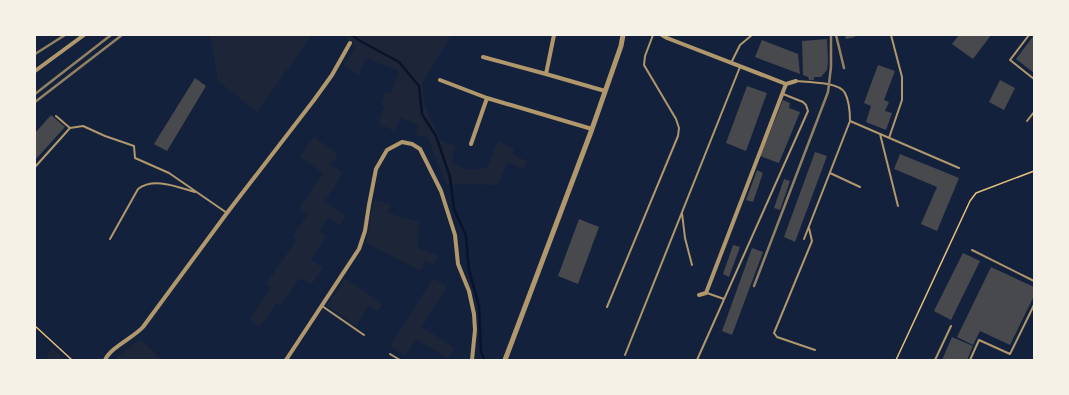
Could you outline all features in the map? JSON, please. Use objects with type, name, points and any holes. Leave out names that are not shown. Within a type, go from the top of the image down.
[{"type":"street","points":[[35,72],[84,35]]},
{"type":"street","points":[[546,74],[554,35]]},
{"type":"street","points":[[505,360],[606,91],[621,46],[623,35]]},
{"type":"street","points":[[662,35],[786,84],[796,81]]},
{"type":"street","points":[[105,360],[111,352],[143,327],[227,213],[314,100],[332,74],[350,43]]},
{"type":"street","points":[[482,57],[606,91]]},
{"type":"street","points":[[440,80],[487,98],[592,129]]},
{"type":"street","points":[[699,295],[706,293],[786,84]]},
{"type":"street","points":[[471,144],[487,98]]},
{"type":"street","points":[[286,360],[359,249],[366,231],[376,169],[387,150],[402,142],[412,144],[420,149],[441,191],[455,235],[458,264],[469,291],[474,314],[475,330],[472,360]]},
{"type":"lane","points":[[607,307],[678,136],[679,128],[676,119],[644,65],[645,56],[653,35]]},
{"type":"lane","points":[[731,63],[740,45],[752,35]]},
{"type":"lane","points":[[889,138],[902,100],[902,77],[891,35]]},
{"type":"lane","points":[[1029,35],[1010,60],[1034,79]]},
{"type":"lane","points":[[625,355],[741,66]]},
{"type":"lane","points":[[796,81],[829,84],[841,88],[845,92],[850,121],[804,239]]},
{"type":"lane","points":[[697,360],[808,111],[803,102],[782,94]]},
{"type":"lane","points":[[1027,121],[1034,112]]},
{"type":"lane","points":[[56,116],[70,128]]},
{"type":"lane","points":[[850,121],[959,168]]},
{"type":"lane","points":[[35,167],[70,128],[83,126],[105,136],[134,146],[135,158],[168,173],[227,213]]},
{"type":"lane","points":[[880,134],[898,206]]},
{"type":"lane","points":[[830,173],[860,187]]},
{"type":"lane","points":[[110,239],[138,189],[145,184],[157,183],[198,193]]},
{"type":"lane","points":[[682,212],[685,238],[692,265]]},
{"type":"lane","points":[[809,227],[812,241],[774,333],[777,337],[815,350]]},
{"type":"lane","points":[[972,250],[1034,281]]},
{"type":"lane","points":[[706,293],[724,299]]},
{"type":"lane","points":[[970,360],[979,340],[1010,354],[1034,305]]},
{"type":"lane","points":[[321,306],[364,334]]},
{"type":"lane","points":[[935,360],[950,326]]},
{"type":"lane","points":[[390,354],[400,360]]},
{"type":"path","points":[[896,360],[973,197],[976,193],[1034,171]]},
{"type":"path","points":[[35,326],[72,360]]},
{"type":"shaded area","points":[[210,35],[312,35],[257,112],[218,81]]},
{"type":"shaded area","points":[[343,35],[451,35],[422,84],[425,106],[440,140],[455,146],[451,164],[469,170],[487,168],[498,141],[514,149],[513,155],[527,161],[523,169],[508,162],[498,185],[446,184],[428,138],[416,135],[418,125],[401,118],[394,131],[378,123],[385,107],[381,105],[385,92],[391,93],[399,71],[365,58],[359,75],[344,65],[356,47]]},
{"type":"shaded area","points":[[314,137],[338,154],[331,165],[343,173],[325,201],[346,216],[340,225],[328,218],[320,231],[326,236],[311,260],[323,268],[311,285],[300,278],[280,307],[277,303],[260,327],[249,319],[271,288],[266,284],[297,239],[293,236],[308,214],[299,208],[323,173],[300,157]]},
{"type":"shaded area","points":[[374,200],[390,204],[388,213],[419,222],[418,248],[439,256],[434,264],[425,260],[421,271],[366,243]]},
{"type":"shaded area","points":[[345,278],[383,304],[378,311],[369,305],[356,326],[327,306]]},
{"type":"shaded area","points":[[433,278],[447,286],[422,327],[455,348],[448,358],[416,339],[405,356],[390,346]]},
{"type":"shaded area","points":[[140,339],[160,358],[158,360],[113,360]]},
{"type":"shaded area","points":[[52,348],[66,360],[45,360]]},
{"type":"building","points":[[845,35],[855,35],[855,37],[846,39]]},
{"type":"building","points":[[959,35],[991,35],[973,59],[952,44]]},
{"type":"building","points":[[1034,35],[1034,73],[1016,59]]},
{"type":"building","points":[[827,39],[827,70],[821,77],[814,77],[814,80],[809,80],[808,77],[803,75],[802,41]]},
{"type":"building","points":[[762,40],[798,54],[800,74],[755,57]]},
{"type":"building","points":[[878,65],[895,71],[884,100],[889,102],[885,111],[892,113],[886,130],[866,122],[871,106],[864,103]]},
{"type":"building","points":[[195,78],[206,86],[167,151],[154,144]]},
{"type":"building","points":[[1000,80],[1015,88],[1004,110],[989,102]]},
{"type":"building","points":[[747,86],[767,93],[746,151],[726,143]]},
{"type":"building","points":[[783,100],[790,103],[789,108],[800,112],[779,163],[760,156]]},
{"type":"building","points":[[51,115],[65,127],[35,160],[35,133]]},
{"type":"building","points":[[815,152],[827,156],[795,242],[784,237]]},
{"type":"building","points":[[900,154],[959,178],[937,231],[921,224],[937,187],[894,169]]},
{"type":"building","points":[[757,170],[763,173],[753,202],[746,200]]},
{"type":"building","points":[[784,179],[790,181],[780,210],[774,208]]},
{"type":"building","points":[[579,219],[599,227],[578,284],[558,276]]},
{"type":"building","points":[[733,245],[740,247],[729,277],[723,274]]},
{"type":"building","points":[[752,248],[763,252],[732,335],[722,331]]},
{"type":"building","points":[[963,253],[980,261],[951,320],[934,311]]},
{"type":"building","points":[[991,267],[1034,287],[1034,296],[1010,345],[980,331],[973,345],[957,337]]},
{"type":"building","points":[[952,337],[973,346],[967,360],[942,360]]},
{"type":"waterway","points":[[351,35],[399,62],[419,86],[422,114],[436,136],[450,177],[454,209],[466,236],[469,270],[479,306],[481,351],[484,360]]},
{"type":"railway","points":[[35,54],[65,35]]},
{"type":"railway","points":[[35,94],[111,35]]},
{"type":"railway","points":[[35,102],[122,35]]},
{"type":"railway","points":[[754,286],[828,92],[831,67],[831,35]]},
{"type":"railway","points":[[836,35],[844,68]]}]
